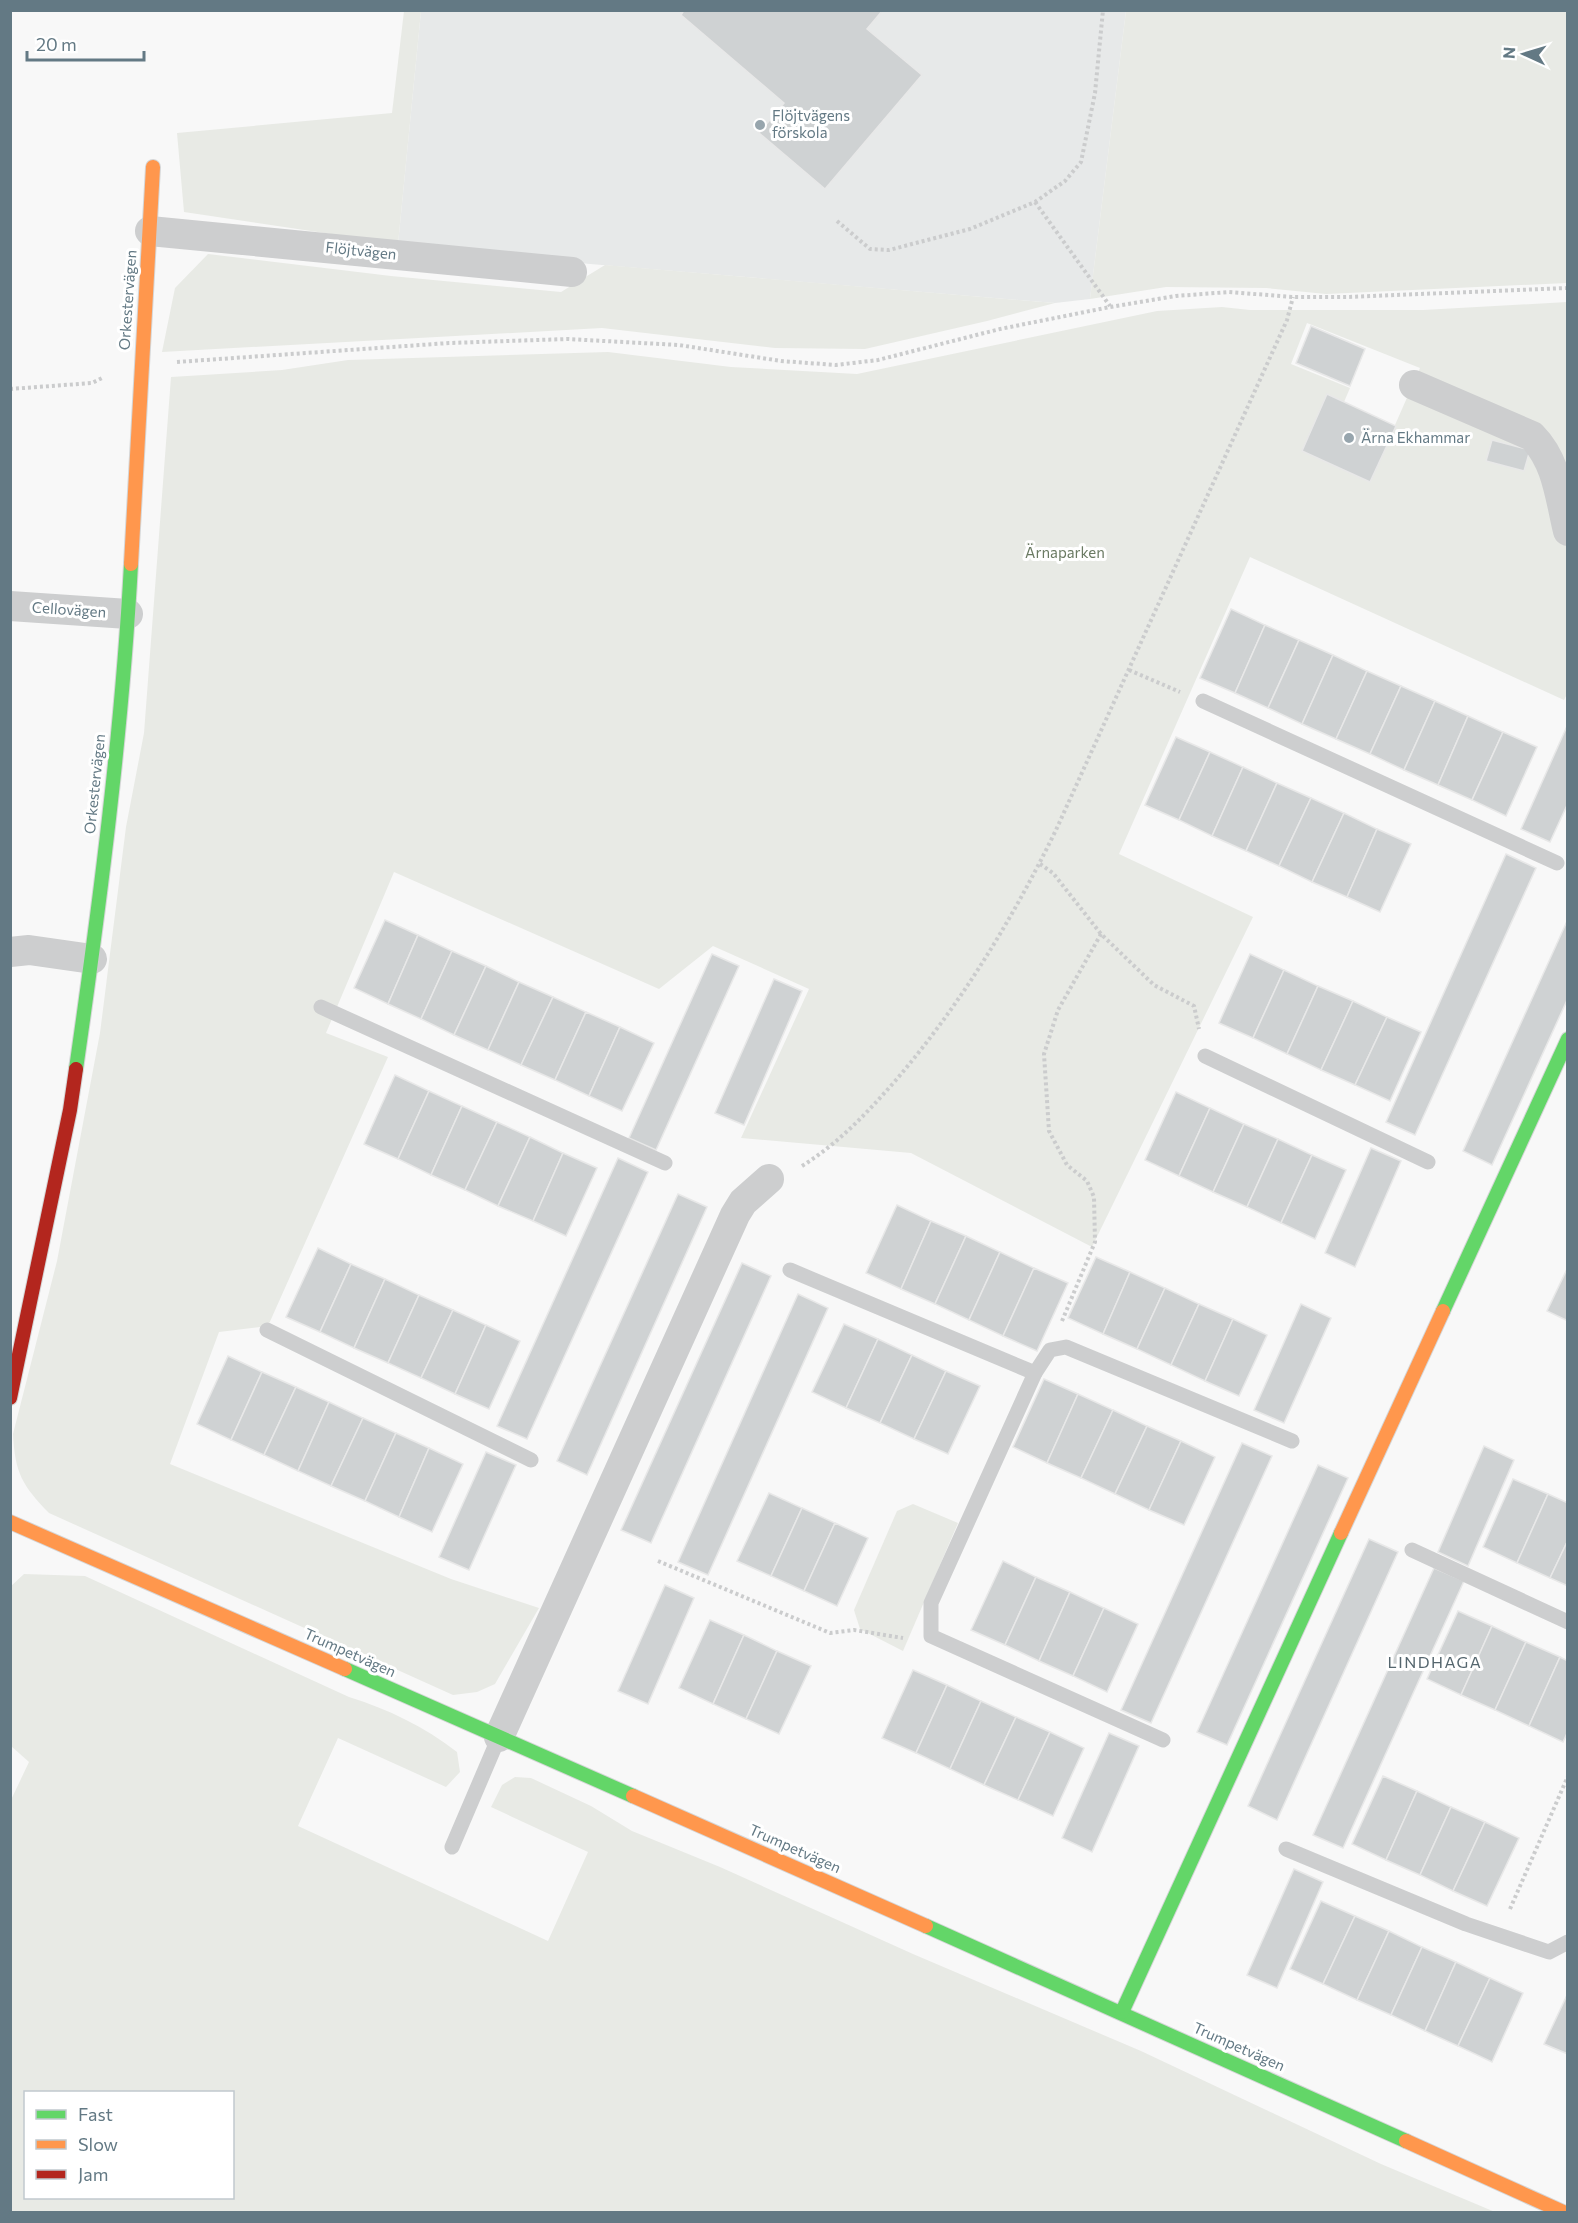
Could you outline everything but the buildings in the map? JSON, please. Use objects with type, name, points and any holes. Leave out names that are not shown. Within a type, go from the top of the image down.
[{"type":"street","name":"Orkestervägen","points":[[10,1398],[70,1110],[92,959],[114,773],[128,614],[140,361],[153,167]]},
{"type":"street","name":"Flöjtvägen","points":[[150,231],[572,272]]},
{"type":"street","points":[[1414,385],[1532,436],[1544,448],[1552,466],[1568,531]]},
{"type":"street","name":"Cellovägen","points":[[10,606],[128,614]]},
{"type":"street","points":[[10,952],[29,950],[92,959]]},
{"type":"street","points":[[1122,2012],[1568,1039]]},
{"type":"street","points":[[499,1737],[735,1215],[743,1202],[769,1179]]},
{"type":"street","name":"Trumpetvägen","points":[[10,1522],[1122,2012],[1563,2212]]},
{"type":"lane","points":[[1203,701],[1557,863]]},
{"type":"lane","points":[[321,1007],[665,1163]]},
{"type":"lane","points":[[1205,1056],[1428,1162]]},
{"type":"lane","points":[[790,1270],[1035,1373]]},
{"type":"lane","points":[[267,1330],[531,1460]]},
{"type":"lane","points":[[1163,1740],[931,1636],[931,1603],[1035,1373],[1050,1350],[1066,1347],[1292,1441]]},
{"type":"lane","points":[[1412,1550],[1568,1622]]},
{"type":"lane","points":[[452,1847],[499,1737]]},
{"type":"lane","points":[[1286,1849],[1466,1924],[1549,1952],[1568,1942]]},
{"type":"path","points":[[837,221],[870,249],[889,250],[970,229],[1035,202],[1065,181],[1081,162],[1095,93],[1103,10]]},
{"type":"path","points":[[1035,202],[1110,307]]},
{"type":"path","points":[[10,389],[92,383],[140,361],[181,363],[450,343],[567,339],[679,345],[781,361],[836,365],[878,360],[1000,329],[1176,296],[1229,292],[1293,297],[1347,297],[1568,288]]},
{"type":"path","points":[[769,1179],[801,1167],[845,1135],[897,1078],[949,1013],[985,961],[1040,864],[1287,320],[1293,297]]},
{"type":"path","points":[[1129,670],[1203,701]]},
{"type":"path","points":[[1040,864],[1053,873],[1101,934],[1154,985],[1194,1006],[1205,1056]]},
{"type":"path","points":[[1050,1350],[1095,1242],[1094,1197],[1087,1181],[1068,1165],[1049,1131],[1044,1054],[1058,1010],[1101,934]]},
{"type":"path","points":[[658,1561],[830,1633],[854,1630],[913,1639],[931,1636]]},
{"type":"path","points":[[1498,1935],[1568,1776]]},
{"type":"shaded area","name":"Flöjtvägens förskola","points":[[421,11],[1126,11],[1090,299],[1055,303],[590,264],[398,244]]},
{"type":"green space","points":[[404,11],[421,11],[398,244],[184,212],[177,133],[392,113]]},
{"type":"green space","points":[[1126,11],[1567,11],[1567,283],[1326,294],[1266,288],[1166,287],[1090,299]]},
{"type":"green space","points":[[208,254],[391,276],[561,292],[605,265],[1055,303],[865,349],[775,348],[602,328],[162,352],[175,288]]},
{"type":"green space","name":"Ärnaparken","points":[[1567,302],[1567,694],[1564,700],[1250,557],[1119,854],[1253,917],[1092,1247],[911,1153],[741,1138],[809,989],[713,946],[659,989],[394,872],[326,1033],[388,1057],[268,1326],[219,1332],[170,1464],[451,1579],[539,1608],[495,1684],[477,1692],[453,1695],[49,1513],[40,1503],[26,1486],[18,1469],[13,1434],[57,1261],[100,1033],[126,827],[144,733],[171,377],[282,370],[348,360],[608,352],[731,367],[857,374],[1157,311],[1222,307],[1250,310],[1423,310]],"holes":[[[1307,323],[1420,368],[1370,482],[1302,451],[1327,395],[1344,402],[1350,388],[1291,364]]]},
{"type":"green space","points":[[913,1504],[958,1523],[903,1651],[860,1629],[854,1610],[897,1511]]},
{"type":"green space","points":[[24,1574],[85,1576],[349,1697],[392,1713],[419,1727],[457,1752],[460,1772],[446,1787],[338,1738],[298,1826],[548,1941],[588,1852],[491,1807],[502,1785],[515,1777],[531,1778],[591,1806],[632,1831],[720,1867],[913,1954],[1141,2051],[1381,2164],[1495,2212],[11,2212],[10,1802],[29,1762],[11,1746],[10,1587]]},
{"type":"traffic: fast","points":[[76,1069],[109,817],[122,691],[131,564]]},
{"type":"traffic: fast","points":[[1443,1311],[1568,1039]]},
{"type":"traffic: fast","points":[[1122,2012],[1341,1533]]},
{"type":"traffic: fast","points":[[345,1669],[633,1796]]},
{"type":"traffic: fast","points":[[926,1926],[1406,2141]]},
{"type":"traffic: slow","points":[[131,564],[153,167]]},
{"type":"traffic: slow","points":[[1341,1533],[1443,1311]]},
{"type":"traffic: slow","points":[[10,1522],[345,1669]]},
{"type":"traffic: slow","points":[[633,1796],[926,1926]]},
{"type":"traffic: slow","points":[[1406,2141],[1563,2212]]},
{"type":"traffic: jam","points":[[10,1398],[70,1110],[76,1069]]},
{"type":"place","name":"Flöjtvägens förskola","points":[[760,125]]},
{"type":"place","name":"Ärna Ekhammar","points":[[1349,438]]},
{"type":"district","name":"LINDHAGA","points":[[1435,1662]]}]
